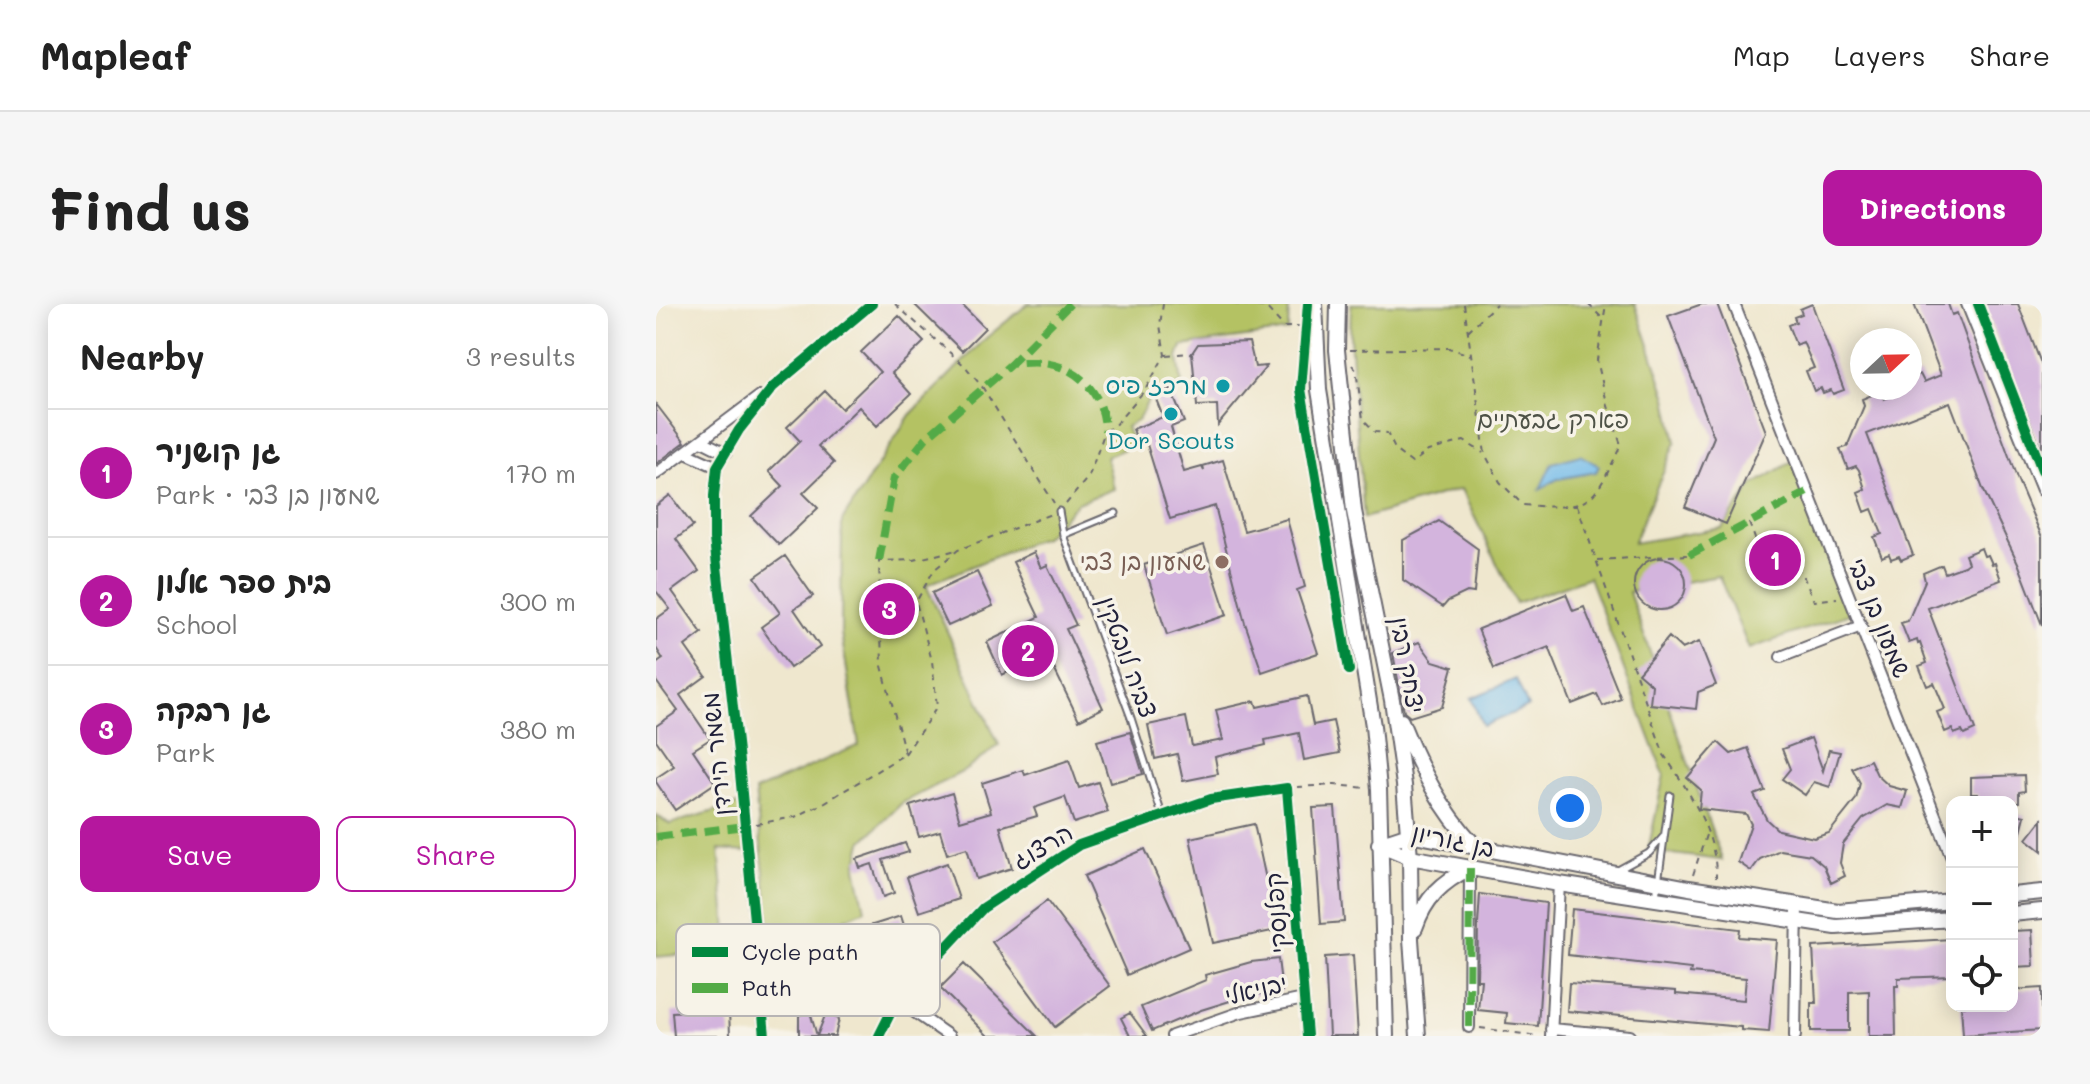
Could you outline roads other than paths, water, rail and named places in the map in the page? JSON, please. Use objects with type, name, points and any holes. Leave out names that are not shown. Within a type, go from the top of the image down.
[{"type":"main road","name":"יצחק רבין","points":[[1338,304],[1337,350],[1354,511],[1392,700],[1409,834],[1411,939],[1418,1036]]},
{"type":"main road","name":"יצחק רבין","points":[[1309,315],[1373,726],[1379,789],[1386,1036]]},
{"type":"main road","points":[[1392,700],[1428,783],[1454,824],[1475,846]]},
{"type":"main road","name":"בן גוריון","points":[[1379,844],[1409,834],[1689,888],[1838,911],[1946,902]]},
{"type":"main road","name":"בן גוריון","points":[[1379,844],[1410,857],[1795,922],[1836,927],[1946,919]]},
{"type":"main road","points":[[1411,939],[1421,909],[1430,895],[1449,879],[1470,868]]},
{"type":"main road","points":[[2018,894],[2042,892]]},
{"type":"main road","points":[[2018,913],[2042,911]]},
{"type":"street","points":[[656,474],[773,387],[872,304]]},
{"type":"street","name":"שמעון בן צבי","points":[[1734,304],[1946,843]]},
{"type":"street","points":[[1967,304],[2042,490]]},
{"type":"street","points":[[686,453],[717,467],[739,430],[773,387]]},
{"type":"street","points":[[702,441],[726,453]]},
{"type":"street","name":"משמר הירדן","points":[[717,467],[714,539],[754,924]]},
{"type":"street","points":[[1781,657],[1861,626]]},
{"type":"street","name":"הרצוג","points":[[940,954],[983,908],[1079,845],[1211,799],[1287,788]]},
{"type":"street","name":"קפלנסקי","points":[[1287,788],[1307,1036]]},
{"type":"street","points":[[1469,1027],[1470,868]]},
{"type":"street","points":[[1559,884],[1551,1033],[1630,1036]]},
{"type":"street","points":[[1795,1036],[1797,903]]},
{"type":"street","name":"יבניאלי","points":[[1172,1036],[1241,1012],[1304,999]]},
{"type":"street","name":"משמר הירדן","points":[[763,1016],[765,1036]]},
{"type":"street","name":"הרצוג","points":[[879,1036],[889,1016]]},
{"type":"street","points":[[920,1016],[949,1036]]},
{"type":"lane","name":"צביה לובטקין","points":[[1059,511],[1063,535],[1131,718],[1162,816]]},
{"type":"lane","points":[[1063,535],[1116,513]]},
{"type":"lane","points":[[1656,899],[1670,795]]},
{"type":"lane","points":[[1613,872],[1641,859],[1665,836]]},
{"type":"water","points":[[1580,455],[1599,466],[1596,472],[1558,479],[1540,489],[1552,463]]},
{"type":"water","points":[[1516,679],[1528,707],[1483,726],[1471,698]]},
{"type":"place","name":"מרכז פיס","points":[[1223,386]]},
{"type":"place","name":"Dor Scouts","points":[[1171,414]]},
{"type":"place","name":"גן קושניר","points":[[1775,560]]},
{"type":"place","name":"שמעון בן צבי","points":[[1222,562]]},
{"type":"place","name":"גן רבקה","points":[[889,609]]},
{"type":"place","name":"בית ספר אלון","points":[[1028,651]]},
{"type":"park label","name":"פארק גבעתיים","points":[[1553,420]]}]
